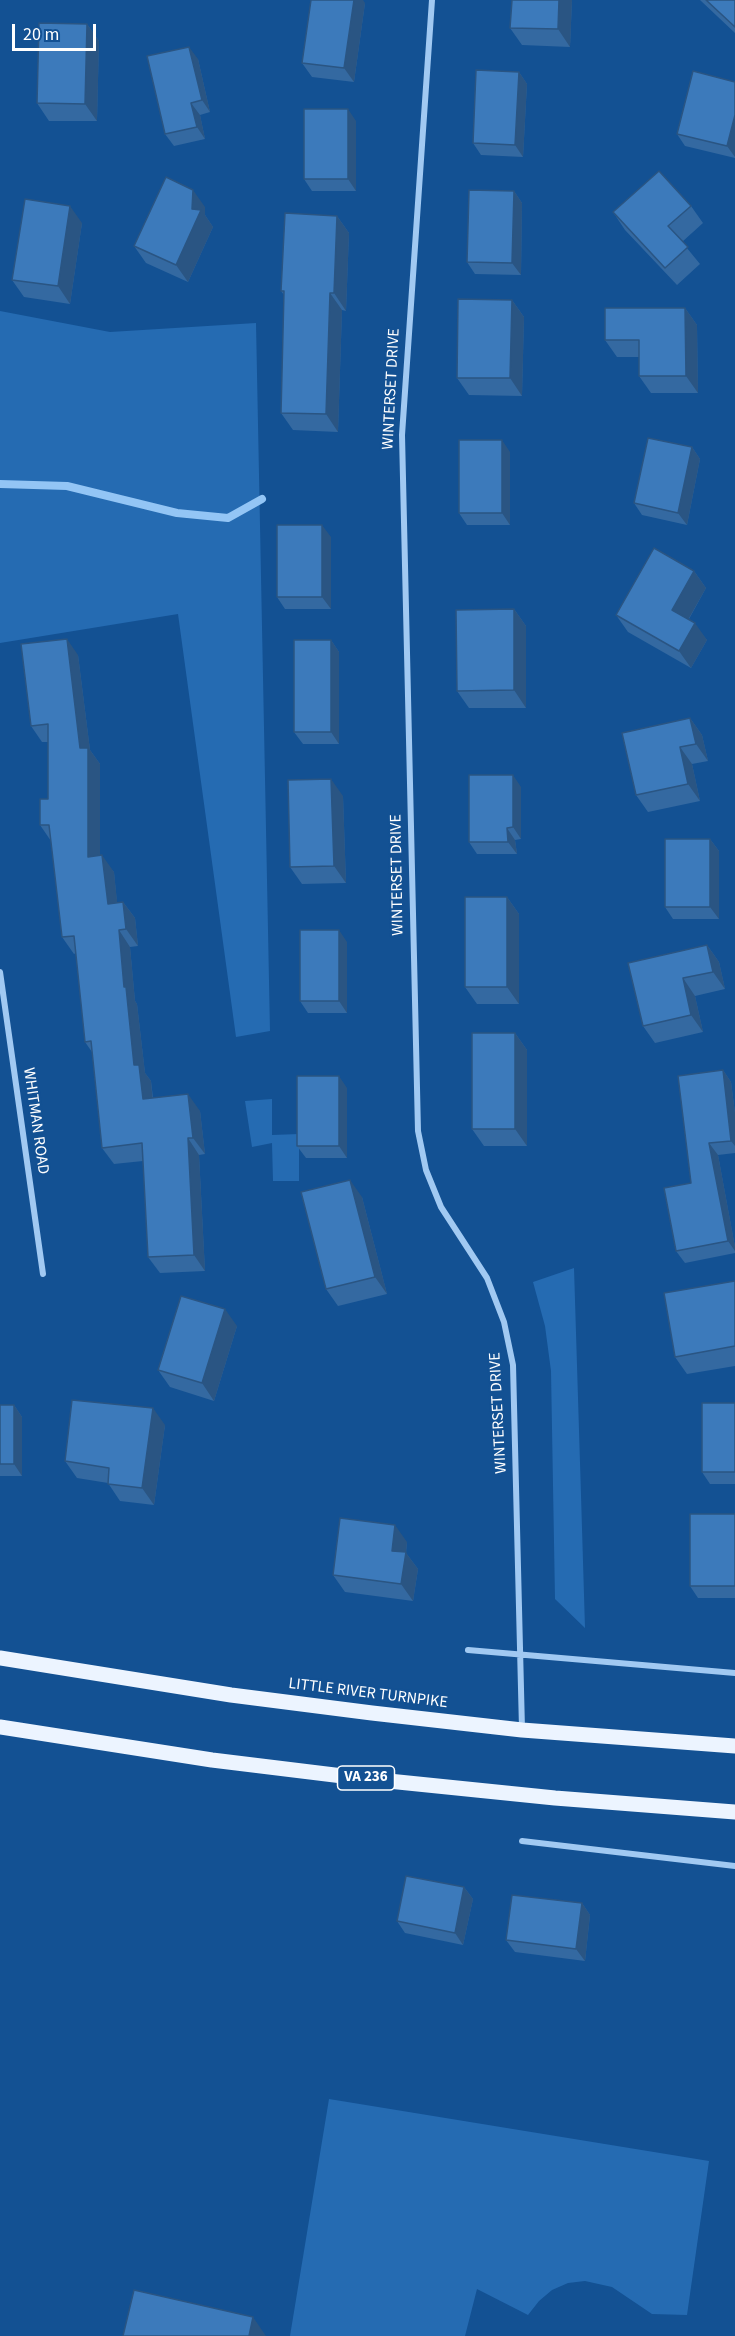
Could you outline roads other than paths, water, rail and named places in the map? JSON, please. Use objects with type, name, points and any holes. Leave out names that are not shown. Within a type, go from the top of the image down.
[{"type":"main road","name":"LITTLE RIVER TURNPIKE","points":[[0,1658],[231,1695],[522,1730],[735,1746]]},
{"type":"main road","name":"VA 236","points":[[0,1727],[200,1758],[359,1778],[555,1798],[735,1812]]},
{"type":"street","name":"WINTERSET DRIVE","points":[[432,0],[402,435],[418,1131],[426,1170],[441,1207],[487,1278],[504,1322],[513,1365],[522,1730]]},
{"type":"street","name":"WHITMAN ROAD","points":[[0,972],[43,1274]]},
{"type":"street","points":[[468,1650],[735,1673]]},
{"type":"street","points":[[522,1841],[735,1866]]},
{"type":"waterway","points":[[0,484],[67,486],[177,513],[228,518],[262,499]]}]
